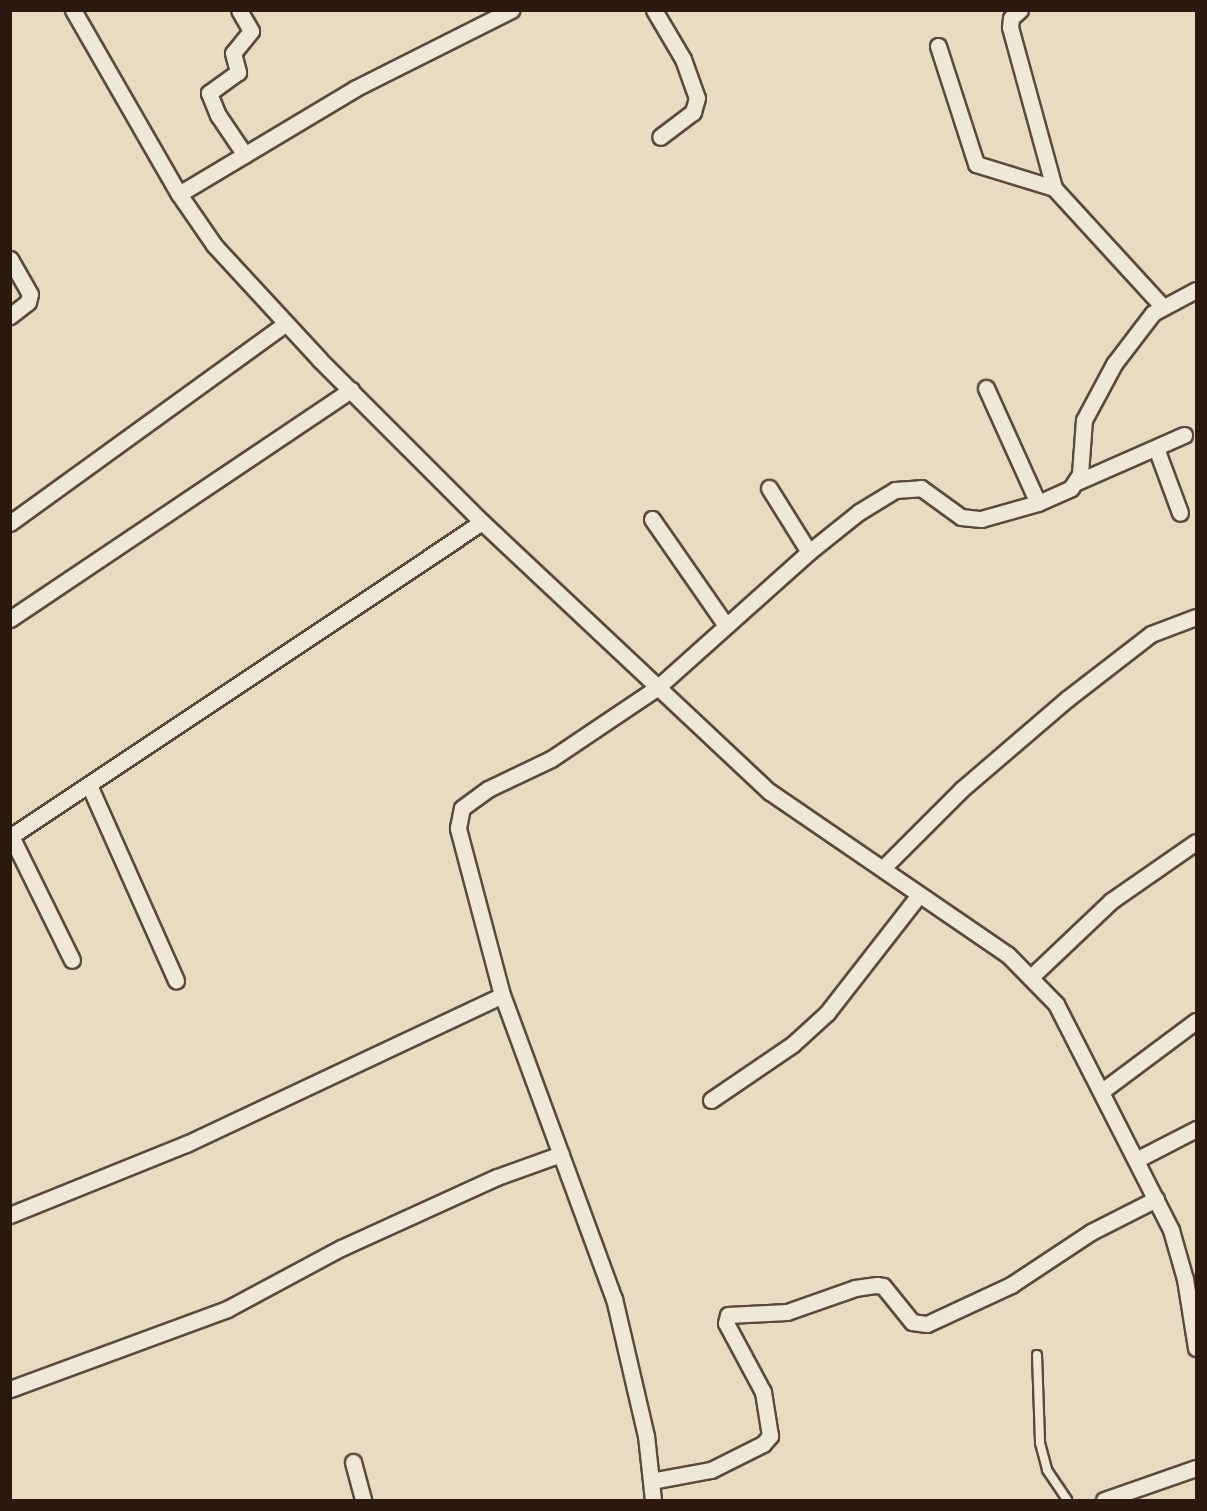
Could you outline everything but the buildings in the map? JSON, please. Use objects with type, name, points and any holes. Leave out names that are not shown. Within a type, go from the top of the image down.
[{"type":"street","points":[[73,10],[179,194],[214,245],[285,324],[482,522],[770,792],[884,867],[918,896],[1008,955],[1032,976],[1056,1004],[1156,1199],[1178,1250],[1195,1327],[1197,1348]]},
{"type":"street","points":[[239,10],[251,31],[233,53],[238,72],[209,93],[218,115],[245,155]]},
{"type":"street","points":[[654,10],[683,59],[697,98],[693,112],[660,136]]},
{"type":"street","points":[[1020,10],[1011,18],[1010,27],[1054,188],[1162,307]]},
{"type":"street","points":[[179,194],[356,88],[509,11]]},
{"type":"street","points":[[938,46],[976,164],[1054,188]]},
{"type":"street","points":[[10,259],[27,281],[30,294],[28,302],[10,316]]},
{"type":"street","points":[[1077,482],[1084,420],[1091,404],[1139,330],[1162,307],[1197,290]]},
{"type":"street","points":[[10,523],[285,324]]},
{"type":"street","points":[[986,388],[1038,503]]},
{"type":"street","points":[[10,619],[351,390]]},
{"type":"street","points":[[653,1500],[646,1436],[615,1299],[502,994],[458,828],[462,808],[489,789],[551,759],[658,687],[725,624],[809,552],[859,512],[904,487],[921,488],[952,512],[970,519],[1000,515],[1062,494],[1077,482],[1184,435]]},
{"type":"street","points":[[1156,448],[1180,513]]},
{"type":"street","points":[[769,488],[809,552]]},
{"type":"street","points":[[652,519],[725,624]]},
{"type":"street","points":[[72,960],[11,837],[482,522]]},
{"type":"street","points":[[884,867],[962,789],[1058,706],[1151,634],[1197,617]]},
{"type":"street","points":[[89,785],[176,980]]},
{"type":"street","points":[[1032,976],[1111,902],[1197,842]]},
{"type":"street","points":[[711,1100],[793,1044],[827,1013],[918,896]]},
{"type":"street","points":[[10,1215],[186,1144],[502,994]]},
{"type":"street","points":[[1102,1092],[1197,1021]]},
{"type":"street","points":[[1136,1160],[1197,1129]]},
{"type":"street","points":[[10,1389],[227,1309],[341,1248],[561,1154]]},
{"type":"street","points":[[651,1481],[711,1470],[763,1444],[770,1436],[763,1392],[726,1323],[728,1315],[787,1312],[855,1288],[877,1284],[883,1286],[912,1322],[927,1324],[1011,1285],[1091,1232],[1156,1199]]},
{"type":"street","points":[[353,1462],[363,1500]]},
{"type":"street","points":[[1104,1500],[1197,1468]]},
{"type":"lane","points":[[1037,1355],[1040,1443],[1047,1470],[1066,1500]]}]
